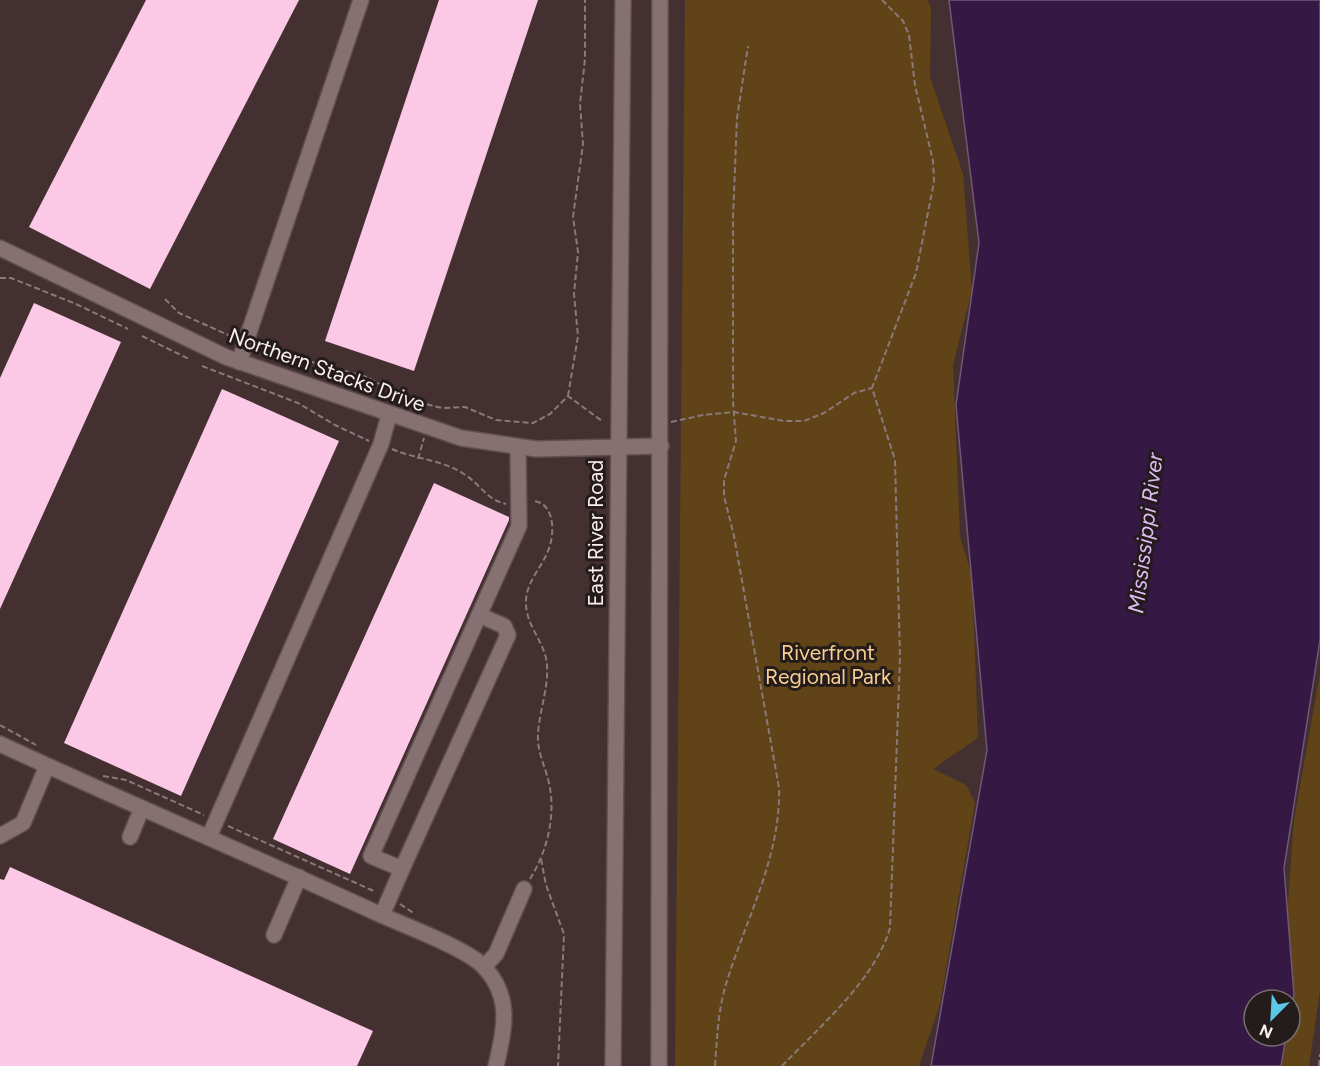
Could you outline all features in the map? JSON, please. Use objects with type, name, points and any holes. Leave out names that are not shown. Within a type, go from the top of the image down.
[{"type":"street","points":[[239,362],[361,0]]},
{"type":"street","name":"East River Road","points":[[613,1066],[623,0]]},
{"type":"street","points":[[651,0],[651,24],[661,47]]},
{"type":"street","points":[[659,1066],[660,0]]},
{"type":"street","name":"Northern Stacks Drive","points":[[0,248],[239,362],[389,416],[461,438],[518,447],[567,449],[618,445],[661,446]]},
{"type":"street","points":[[209,837],[381,444],[389,416]]},
{"type":"street","points":[[402,869],[371,856],[519,526],[518,447]]},
{"type":"street","points":[[382,915],[508,635],[504,626],[479,615]]},
{"type":"street","points":[[0,744],[437,940],[484,967],[498,988],[505,1011],[504,1031],[496,1066]]},
{"type":"street","points":[[0,837],[23,823],[47,766]]},
{"type":"street","points":[[130,837],[142,808]]},
{"type":"street","points":[[274,935],[299,877]]},
{"type":"street","points":[[484,967],[496,954],[524,890]]},
{"type":"path","points":[[165,299],[179,313],[245,343],[302,361],[347,370],[368,377],[401,396],[434,407],[465,407],[487,418],[525,424],[542,420],[568,396],[578,330],[574,294],[578,252],[573,217],[583,144],[580,104],[585,59],[585,0]]},
{"type":"path","points":[[782,1066],[863,978],[884,946],[891,928],[900,646],[895,460],[873,387],[916,273],[934,182],[930,146],[917,98],[909,35],[903,21],[882,0]]},
{"type":"path","points":[[715,1066],[719,1015],[726,985],[764,877],[780,816],[777,777],[734,536],[723,496],[724,480],[736,441],[732,287],[737,118],[748,46]]},
{"type":"path","points":[[0,278],[11,278],[76,303],[128,329]]},
{"type":"path","points":[[142,336],[189,359]]},
{"type":"path","points":[[202,366],[290,399],[335,425],[370,441]]},
{"type":"path","points":[[671,422],[703,415],[734,412],[784,421],[804,421],[824,413],[854,393],[873,387]]},
{"type":"path","points":[[568,396],[602,421]]},
{"type":"path","points":[[432,413],[434,407]]},
{"type":"path","points":[[418,459],[424,438]]},
{"type":"path","points":[[392,449],[418,459],[446,465],[463,473],[496,501],[516,504]]},
{"type":"path","points":[[524,890],[541,859],[551,809],[550,790],[538,739],[547,663],[528,618],[526,602],[531,581],[550,545],[552,530],[550,513],[546,508],[538,502],[528,502]]},
{"type":"path","points":[[0,725],[42,749]]},
{"type":"path","points":[[94,774],[126,780],[389,898],[422,918]]},
{"type":"path","points":[[541,859],[546,885],[564,934],[558,1066]]},
{"type":"path","points":[[1319,1066],[1320,1054]]},
{"type":"green space","name":"Riverfront Regional Park","points":[[685,0],[928,0],[931,8],[930,77],[963,174],[972,290],[953,365],[960,537],[972,576],[978,738],[933,769],[966,785],[975,803],[940,1004],[919,1066],[675,1066]]},
{"type":"green space","points":[[1320,673],[1320,990],[1309,1066],[1268,1066],[1272,1048],[1302,1048],[1302,988],[1282,988],[1294,820]]},
{"type":"water","name":"Mississippi River","points":[[949,0],[1320,0],[1320,640],[1284,868],[1293,988],[1242,988],[1242,1048],[1284,1048],[1281,1066],[931,1066],[987,750],[956,405],[979,243]]},
{"type":"building","points":[[146,0],[299,0],[150,289],[29,227]]},
{"type":"building","points":[[439,0],[538,0],[414,371],[325,341]]},
{"type":"building","points":[[34,303],[121,342],[0,609],[0,378]]},
{"type":"building","points":[[222,389],[339,441],[181,796],[64,743]]},
{"type":"building","points":[[434,483],[509,517],[509,520],[350,874],[273,839]]},
{"type":"building","points":[[10,867],[373,1031],[357,1066],[0,1066],[0,879],[4,880]]}]
